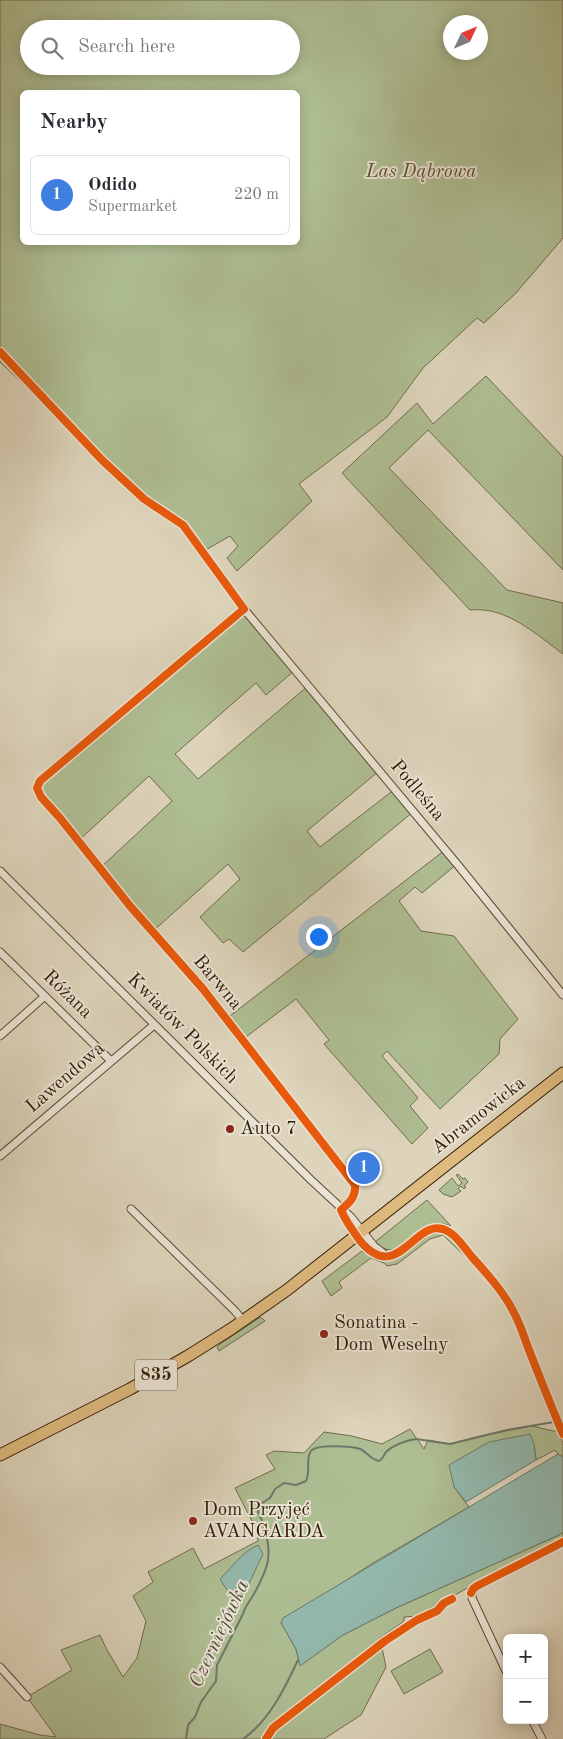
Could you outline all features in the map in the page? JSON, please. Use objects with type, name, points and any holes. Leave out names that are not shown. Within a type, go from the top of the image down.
[{"type":"main road","name":"Abramowicka","points":[[359,1233],[563,1073]]},
{"type":"main road","name":"835","points":[[0,1455],[164,1370],[210,1343],[280,1295],[359,1233]]},
{"type":"street","name":"Podleśna","points":[[40,781],[244,609],[457,864],[563,995]]},
{"type":"street","name":"Barwna","points":[[40,781],[37,788],[41,797],[130,906],[203,989],[355,1185],[356,1192],[353,1198],[341,1210]]},
{"type":"street","name":"Kwiatów Polskich","points":[[0,871],[341,1210],[351,1217],[359,1233],[378,1249],[387,1256],[400,1252],[430,1230],[440,1228],[452,1234],[501,1290],[514,1312],[563,1434]]},
{"type":"street","name":"Różana","points":[[0,952],[111,1061]]},
{"type":"street","points":[[0,1036],[45,996]]},
{"type":"street","name":"Lawendowa","points":[[0,1156],[154,1025]]},
{"type":"street","points":[[131,1209],[235,1310],[243,1321]]},
{"type":"street","points":[[503,1664],[472,1598],[472,1591],[477,1586],[563,1542]]},
{"type":"street","points":[[0,1667],[27,1698]]},
{"type":"street","points":[[534,1724],[542,1739]]},
{"type":"green space","name":"Las Dąbrowa","points":[[0,0],[563,0],[563,238],[516,293],[484,323],[477,318],[423,368],[387,417],[299,484],[312,501],[237,571],[227,558],[238,546],[230,536],[202,552],[185,526],[153,505],[0,362]]},
{"type":"green space","points":[[486,376],[563,457],[563,570],[428,430],[389,468],[507,590],[563,603],[563,654],[531,630],[508,617],[496,612],[470,610],[342,473],[417,403],[433,424]]},
{"type":"green space","points":[[244,609],[295,670],[266,695],[256,683],[175,754],[198,779],[308,686],[379,771],[307,831],[320,847],[395,789],[413,812],[243,952],[229,939],[223,943],[200,917],[240,879],[228,864],[152,932],[100,868],[172,801],[149,776],[78,841],[41,797],[40,781]]},
{"type":"green space","points":[[445,850],[457,864],[422,893],[415,887],[399,901],[421,931],[454,936],[518,1019],[500,1039],[499,1054],[440,1109],[387,1051],[382,1056],[418,1098],[410,1106],[428,1128],[412,1144],[324,1044],[329,1040],[296,999],[242,1040],[226,1019]]},
{"type":"green space","points":[[458,1174],[468,1182],[464,1186],[466,1187],[464,1189],[461,1186],[458,1189],[461,1191],[452,1197],[443,1194],[439,1190],[452,1178],[458,1186],[462,1183],[456,1175]]},
{"type":"green space","points":[[427,1200],[451,1226],[439,1223],[431,1225],[421,1230],[402,1245],[389,1250],[375,1242]]},
{"type":"green space","points":[[439,1233],[452,1239],[468,1259],[443,1235],[430,1239],[397,1264],[387,1266],[371,1258],[339,1282],[342,1288],[331,1296],[322,1281],[362,1251],[378,1259],[394,1259],[431,1234]]},
{"type":"green space","points":[[259,1318],[265,1321],[219,1351],[217,1347],[220,1344]]},
{"type":"green space","points":[[532,1426],[558,1432],[563,1443],[563,1457],[555,1450],[536,1460],[534,1444],[454,1487],[469,1507],[373,1563],[281,1623],[296,1649],[300,1665],[343,1635],[396,1608],[563,1532],[563,1538],[499,1570],[418,1616],[404,1617],[404,1621],[380,1638],[386,1667],[361,1715],[324,1739],[0,1739],[0,1724],[40,1735],[56,1737],[27,1697],[72,1670],[61,1650],[100,1635],[123,1677],[137,1658],[146,1621],[133,1596],[153,1582],[148,1572],[193,1548],[204,1569],[258,1541],[257,1531],[235,1488],[275,1469],[266,1455],[274,1451],[304,1453],[324,1432],[352,1436],[382,1444],[410,1429],[424,1449],[428,1440],[450,1444]]},
{"type":"green space","points":[[430,1649],[443,1672],[404,1694],[391,1671]]},
{"type":"water","points":[[530,1434],[534,1444],[536,1460],[466,1502],[454,1487],[449,1465],[489,1442]]},
{"type":"water","points":[[558,1454],[563,1457],[563,1532],[396,1608],[343,1635],[300,1666],[296,1649],[281,1623],[283,1618]]},
{"type":"water","points":[[258,1545],[263,1554],[243,1596],[238,1602],[232,1598],[220,1579],[243,1555]]},
{"type":"waterway","name":"Czerniejówka","points":[[186,1739],[188,1725],[195,1717],[201,1702],[216,1681],[217,1665],[265,1570],[268,1548],[263,1523],[258,1512],[259,1505],[270,1498],[275,1489],[284,1483],[296,1485],[306,1481],[308,1458],[311,1451],[327,1446],[356,1448],[379,1461],[392,1447],[416,1439],[450,1444],[507,1430],[554,1422]]},
{"type":"waterway","points":[[243,1739],[261,1723],[282,1693],[298,1660]]},
{"type":"cycle path","points":[[0,352],[102,460],[144,499],[183,525],[244,609],[40,781],[37,788],[41,797],[130,906],[203,989],[355,1185],[352,1199],[341,1210],[361,1242],[375,1254],[387,1256],[397,1253],[427,1231],[437,1228],[449,1232],[455,1237],[494,1283],[518,1320],[563,1434]]},
{"type":"cycle path","points":[[471,1593],[477,1586],[563,1542]]},
{"type":"cycle path","points":[[266,1739],[273,1728],[385,1641],[417,1620],[437,1611],[444,1603],[452,1599]]},
{"type":"place","name":"Auto 7","points":[[230,1129]]},
{"type":"place","name":"Odido","points":[[364,1168]]},
{"type":"place","name":"Sonatina - Dom Weselny","points":[[324,1334]]},
{"type":"place","name":"Dom Przyjęć AVANGARDA","points":[[193,1521]]}]
